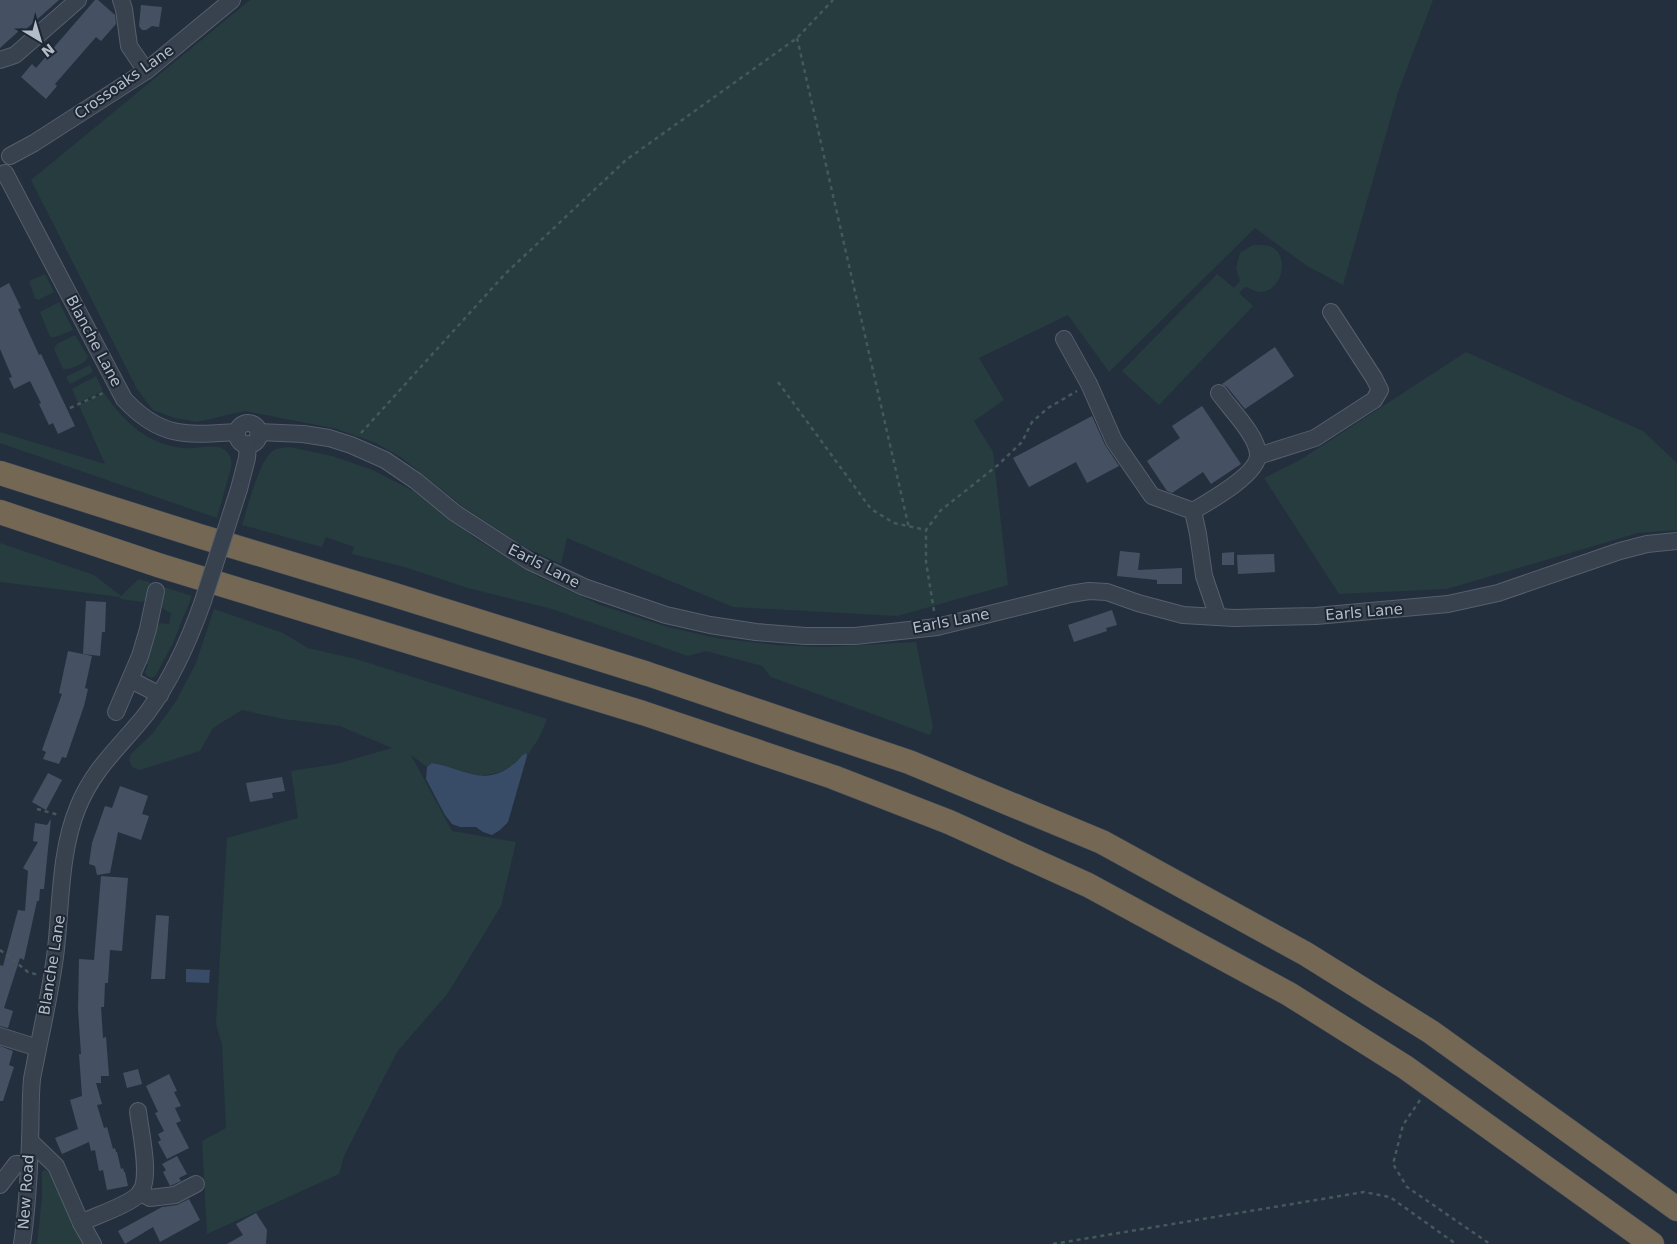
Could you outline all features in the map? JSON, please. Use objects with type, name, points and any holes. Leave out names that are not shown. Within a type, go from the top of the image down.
[{"type":"highway","points":[[0,473],[648,674],[909,762],[1102,842],[1306,954],[1431,1032],[1677,1209]]},
{"type":"highway","points":[[0,512],[170,569],[643,714],[833,777],[949,822],[1088,885],[1289,994],[1406,1067],[1652,1244]]},
{"type":"street","points":[[0,60],[15,55],[78,0]]},
{"type":"street","points":[[121,0],[129,46],[146,71]]},
{"type":"street","name":"Crossoaks Lane","points":[[5,154],[34,144],[146,71],[232,0]]},
{"type":"street","points":[[3,174],[12,166],[5,154]]},
{"type":"street","name":"Blanche Lane","points":[[3,174],[124,399],[138,414],[168,430],[184,433],[248,436],[247,458],[239,489],[192,633],[177,666],[160,695],[99,768],[86,788],[73,819],[66,846],[56,951],[30,1097],[30,1141]]},
{"type":"street","points":[[1258,456],[1315,438],[1374,400],[1380,390],[1331,312]]},
{"type":"street","points":[[1064,340],[1089,384],[1114,441],[1152,496],[1193,511]]},
{"type":"street","points":[[1193,511],[1225,492],[1254,466],[1258,456],[1256,445],[1250,435],[1218,393]]},
{"type":"street","name":"Earls Lane","points":[[248,436],[303,434],[329,438],[351,445],[385,460],[416,481],[455,513],[529,561],[584,587],[666,615],[710,625],[756,632],[805,636],[855,636],[937,627],[1070,594],[1090,591],[1106,592],[1183,615],[1218,617],[1316,616],[1448,604],[1498,593],[1620,550],[1647,544],[1677,541]]},
{"type":"street","points":[[1193,511],[1204,576],[1218,617]]},
{"type":"street","points":[[116,712],[140,656],[156,591]]},
{"type":"street","points":[[131,680],[160,695]]},
{"type":"street","points":[[0,1036],[38,1048]]},
{"type":"street","points":[[81,1223],[128,1201],[138,1195],[144,1186],[146,1175],[138,1111]]},
{"type":"street","points":[[30,1141],[56,1166],[81,1223],[93,1244]]},
{"type":"street","name":"New Road","points":[[22,1244],[26,1219],[30,1141]]},
{"type":"street","points":[[0,1185],[16,1164],[28,1164]]},
{"type":"street","points":[[140,1192],[150,1198],[175,1195],[196,1184]]},
{"type":"path","points":[[351,445],[384,406],[505,274],[626,160],[797,38],[833,0]]},
{"type":"path","points":[[797,38],[909,528]]},
{"type":"path","points":[[778,382],[871,509],[894,523],[909,528],[926,530]]},
{"type":"path","points":[[937,627],[926,562],[926,530],[940,511],[998,465],[1022,442],[1032,422],[1048,408],[1089,384]]},
{"type":"path","points":[[70,408],[117,386]]},
{"type":"path","points":[[37,809],[73,819]]},
{"type":"path","points":[[0,950],[28,972],[51,978]]},
{"type":"path","points":[[1430,1085],[1403,1125],[1393,1164],[1407,1187],[1490,1244]]},
{"type":"path","points":[[1053,1244],[1364,1192],[1390,1197],[1456,1244]]},
{"type":"green space","points":[[250,0],[1433,0],[1398,92],[1343,285],[1307,266],[1255,228],[1109,372],[1068,315],[979,358],[1004,400],[974,421],[993,452],[1008,585],[897,616],[733,607],[567,538],[561,564],[526,548],[462,506],[402,458],[376,443],[337,429],[245,411],[197,422],[175,418],[153,410],[137,389],[31,180]]},
{"type":"green space","points":[[1253,245],[1269,246],[1276,250],[1282,264],[1279,279],[1268,290],[1258,292],[1245,287],[1239,293],[1253,306],[1159,405],[1122,371],[1217,274],[1234,288],[1240,281],[1236,268],[1240,253]]},
{"type":"green space","points":[[45,274],[54,292],[38,300],[35,298],[29,281]]},
{"type":"green space","points":[[59,302],[73,330],[50,337],[40,312]]},
{"type":"green space","points":[[75,335],[88,357],[77,366],[63,369],[54,349],[57,344]]},
{"type":"green space","points":[[1466,352],[1643,431],[1677,463],[1677,530],[1638,533],[1447,589],[1339,594],[1264,478],[1300,460]]},
{"type":"green space","points":[[90,365],[93,372],[70,384],[66,377]]},
{"type":"green space","points":[[96,376],[103,391],[78,403],[72,389]]},
{"type":"green space","points":[[104,393],[129,422],[148,437],[171,446],[193,448],[211,446],[222,448],[228,453],[231,458],[231,468],[217,518],[0,443],[0,432],[105,464],[79,405]]},
{"type":"green space","points":[[290,447],[332,456],[373,470],[415,492],[476,539],[539,577],[600,605],[664,626],[716,638],[777,645],[825,647],[916,642],[933,727],[930,735],[771,677],[762,666],[706,651],[688,656],[552,609],[468,588],[401,566],[352,554],[354,547],[326,537],[322,547],[242,525],[264,463],[274,450]]},
{"type":"green space","points":[[0,543],[94,575],[121,596],[139,579],[192,596],[173,643],[156,675],[152,678],[147,676],[145,672],[148,665],[143,663],[155,628],[161,623],[169,624],[171,613],[164,609],[160,602],[148,599],[142,602],[121,599],[120,597],[0,582]]},
{"type":"green space","points":[[214,609],[283,633],[308,648],[356,659],[547,719],[539,738],[527,756],[526,753],[523,754],[506,769],[493,774],[470,774],[432,763],[427,767],[411,755],[452,831],[516,842],[501,906],[448,993],[397,1052],[344,1156],[339,1174],[207,1234],[202,1141],[226,1128],[222,1045],[216,1024],[227,838],[298,818],[291,771],[336,764],[392,748],[340,726],[283,719],[242,710],[213,728],[200,751],[140,770],[132,767],[129,760],[131,754],[152,734],[175,703],[196,663]]},
{"type":"green space","points":[[44,1170],[51,1172],[86,1244],[37,1244],[42,1198],[42,1172]]},
{"type":"water","points":[[526,753],[527,756],[508,822],[492,835],[476,827],[460,827],[452,824],[445,815],[426,779],[427,767],[432,763],[484,776],[507,769]]},
{"type":"water","points":[[186,969],[210,970],[209,983],[186,982]]},
{"type":"building","points":[[0,0],[59,0],[24,31],[22,28],[0,48]]},
{"type":"building","points":[[95,0],[98,0],[115,15],[116,24],[101,41],[96,37],[55,84],[57,86],[46,99],[21,77],[32,64],[36,68]]},
{"type":"building","points":[[141,5],[162,7],[159,27],[152,26],[142,30],[139,26]]},
{"type":"building","points":[[9,283],[21,308],[18,309],[39,355],[41,354],[75,426],[58,434],[53,423],[49,425],[30,381],[14,389],[9,378],[12,377],[0,349],[0,288]]},
{"type":"building","points":[[1275,347],[1294,376],[1245,409],[1227,387],[1222,384]]},
{"type":"building","points":[[1202,406],[1241,464],[1211,484],[1203,472],[1172,493],[1167,491],[1147,461],[1180,438],[1172,426]]},
{"type":"building","points":[[1092,416],[1105,445],[1119,466],[1087,483],[1076,462],[1029,487],[1013,458]]},
{"type":"building","points":[[1120,551],[1140,553],[1138,570],[1182,568],[1182,584],[1157,584],[1157,580],[1117,576]]},
{"type":"building","points":[[1234,552],[1234,565],[1222,565],[1222,553]]},
{"type":"building","points":[[1274,554],[1275,572],[1238,574],[1237,555]]},
{"type":"building","points":[[86,601],[106,602],[105,632],[102,632],[100,656],[83,654]]},
{"type":"building","points":[[1112,610],[1117,625],[1106,628],[1107,631],[1074,642],[1068,625]]},
{"type":"building","points":[[68,651],[92,656],[85,688],[88,689],[84,706],[66,758],[62,757],[59,764],[43,759],[46,752],[42,750],[62,694],[59,693]]},
{"type":"building","points":[[48,773],[62,780],[46,810],[32,802]]},
{"type":"building","points":[[282,777],[285,791],[272,793],[273,798],[250,802],[246,783]]},
{"type":"building","points":[[120,786],[148,796],[142,814],[149,816],[141,840],[118,832],[110,873],[97,875],[95,866],[89,864],[92,843],[105,806],[112,808]]},
{"type":"building","points":[[51,819],[44,889],[40,889],[39,901],[37,901],[24,960],[20,958],[4,1008],[13,1011],[8,1028],[0,1026],[0,965],[3,966],[18,910],[25,911],[28,871],[23,868],[38,842],[33,841],[35,823],[47,825]]},
{"type":"building","points":[[101,876],[128,878],[122,951],[110,950],[108,983],[105,983],[104,1007],[101,1007],[103,1038],[106,1037],[109,1076],[101,1076],[101,1083],[96,1083],[102,1104],[97,1105],[104,1128],[107,1127],[113,1149],[115,1148],[117,1152],[121,1169],[123,1168],[125,1172],[128,1186],[107,1190],[103,1170],[99,1171],[95,1150],[91,1151],[89,1142],[62,1154],[55,1138],[78,1129],[70,1100],[82,1096],[78,1009],[79,959],[94,960]]},
{"type":"building","points":[[156,915],[169,916],[165,979],[151,979]]},
{"type":"building","points":[[0,1046],[13,1051],[9,1065],[14,1067],[3,1101],[0,1101]]},
{"type":"building","points":[[138,1069],[142,1084],[127,1088],[123,1073]]},
{"type":"building","points":[[169,1074],[177,1091],[174,1092],[181,1106],[175,1108],[181,1121],[176,1123],[189,1148],[167,1159],[158,1142],[161,1140],[158,1134],[164,1131],[155,1113],[158,1112],[146,1086]]},
{"type":"building","points":[[177,1156],[187,1174],[179,1178],[181,1181],[170,1186],[163,1172],[166,1170],[162,1164]]},
{"type":"building","points":[[189,1199],[200,1220],[160,1242],[153,1227],[125,1244],[118,1231],[162,1207],[177,1205]]},
{"type":"building","points":[[256,1213],[267,1230],[266,1244],[227,1244],[243,1235],[236,1224]]}]
